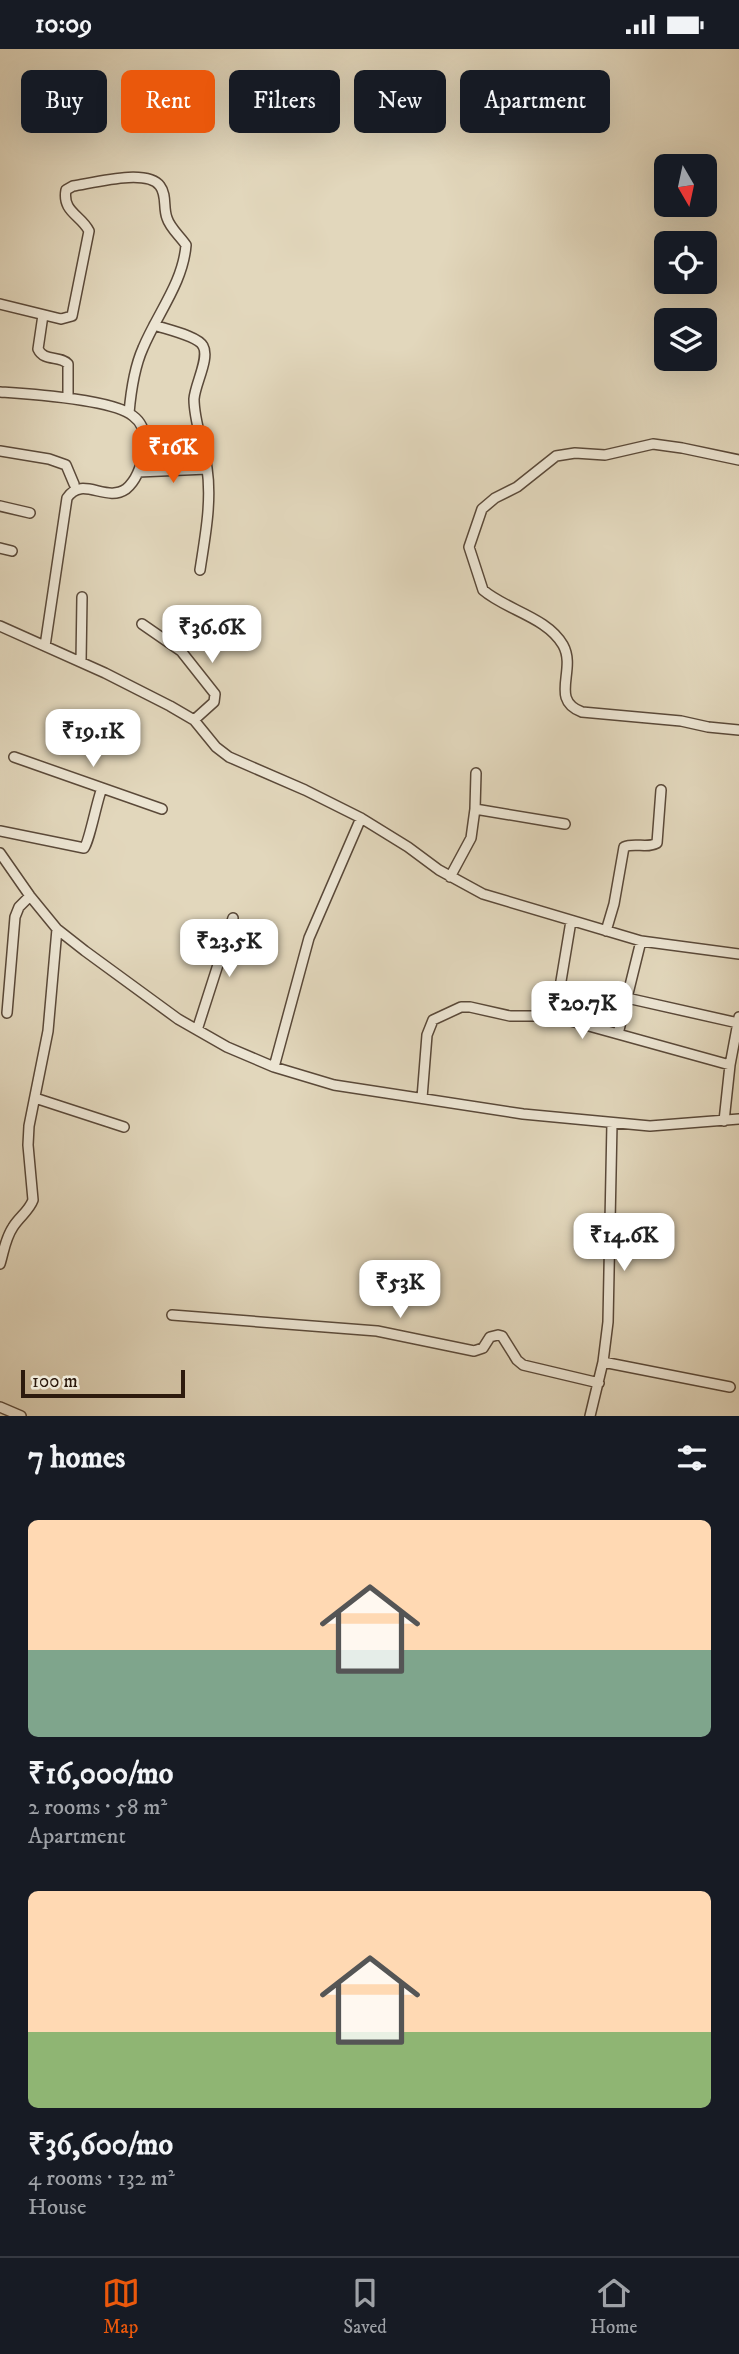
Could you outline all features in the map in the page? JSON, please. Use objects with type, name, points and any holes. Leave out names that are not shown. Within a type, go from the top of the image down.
[{"type":"street","points":[[0,303],[61,319],[72,316],[89,231],[68,208],[66,190],[73,186],[127,177],[155,181],[161,187],[166,216],[186,246],[185,255],[169,299],[154,325],[135,369],[129,413]]},
{"type":"street","points":[[43,314],[37,349],[45,357],[63,359],[68,364],[68,398]]},
{"type":"street","points":[[154,325],[196,339],[205,349],[194,398],[208,469],[208,515],[200,571]]},
{"type":"street","points":[[0,392],[68,398],[114,407],[136,418],[142,426],[145,438],[138,472],[127,488],[118,493],[107,494],[79,488],[71,491],[67,498],[45,646]]},
{"type":"street","points":[[739,460],[653,445],[605,455],[575,453],[556,456],[517,487],[488,503],[478,517],[469,547],[483,590],[541,624],[564,646],[568,664],[565,694],[566,701],[572,708],[582,712],[681,721],[739,730]]},
{"type":"street","points":[[0,451],[49,459],[65,465],[74,484]]},
{"type":"street","points":[[138,472],[208,469]]},
{"type":"street","points":[[0,506],[30,513]]},
{"type":"street","points":[[0,548],[12,551]]},
{"type":"street","points":[[81,662],[82,597]]},
{"type":"street","points":[[142,624],[181,651],[215,694],[214,702],[194,720]]},
{"type":"street","points":[[0,626],[140,690],[194,720],[216,747],[229,757],[361,818],[408,846],[450,877],[496,899],[640,941],[739,954]]},
{"type":"street","points":[[14,757],[162,809]]},
{"type":"street","points":[[450,877],[471,838],[476,773]]},
{"type":"street","points":[[0,831],[84,848],[102,788]]},
{"type":"street","points":[[606,931],[624,847],[633,844],[651,846],[657,843],[661,790]]},
{"type":"street","points":[[475,809],[565,824]]},
{"type":"street","points":[[274,1067],[309,938],[361,818]]},
{"type":"street","points":[[0,853],[30,897],[57,929],[140,993],[197,1030],[274,1067],[334,1084],[523,1114],[650,1126],[739,1119]]},
{"type":"street","points":[[7,1013],[15,917],[19,907],[30,897]]},
{"type":"street","points":[[197,1030],[233,918]]},
{"type":"street","points":[[571,921],[556,1005],[560,1018],[730,1065]]},
{"type":"street","points":[[0,1264],[7,1235],[33,1200],[27,1145],[48,1031],[57,929]]},
{"type":"street","points":[[618,1034],[640,941]]},
{"type":"street","points":[[627,998],[738,1020],[724,1121]]},
{"type":"street","points":[[422,1098],[427,1035],[433,1020],[461,1007],[510,1016],[547,1016],[557,1013]]},
{"type":"street","points":[[36,1098],[124,1126]]},
{"type":"street","points":[[590,1416],[603,1362],[608,1322],[612,1123]]},
{"type":"street","points":[[172,1315],[377,1331],[474,1351],[483,1348],[490,1337],[498,1335],[502,1336],[523,1365],[598,1383]]},
{"type":"street","points":[[603,1362],[730,1387]]},
{"type":"street","points":[[0,1407],[21,1416]]}]
